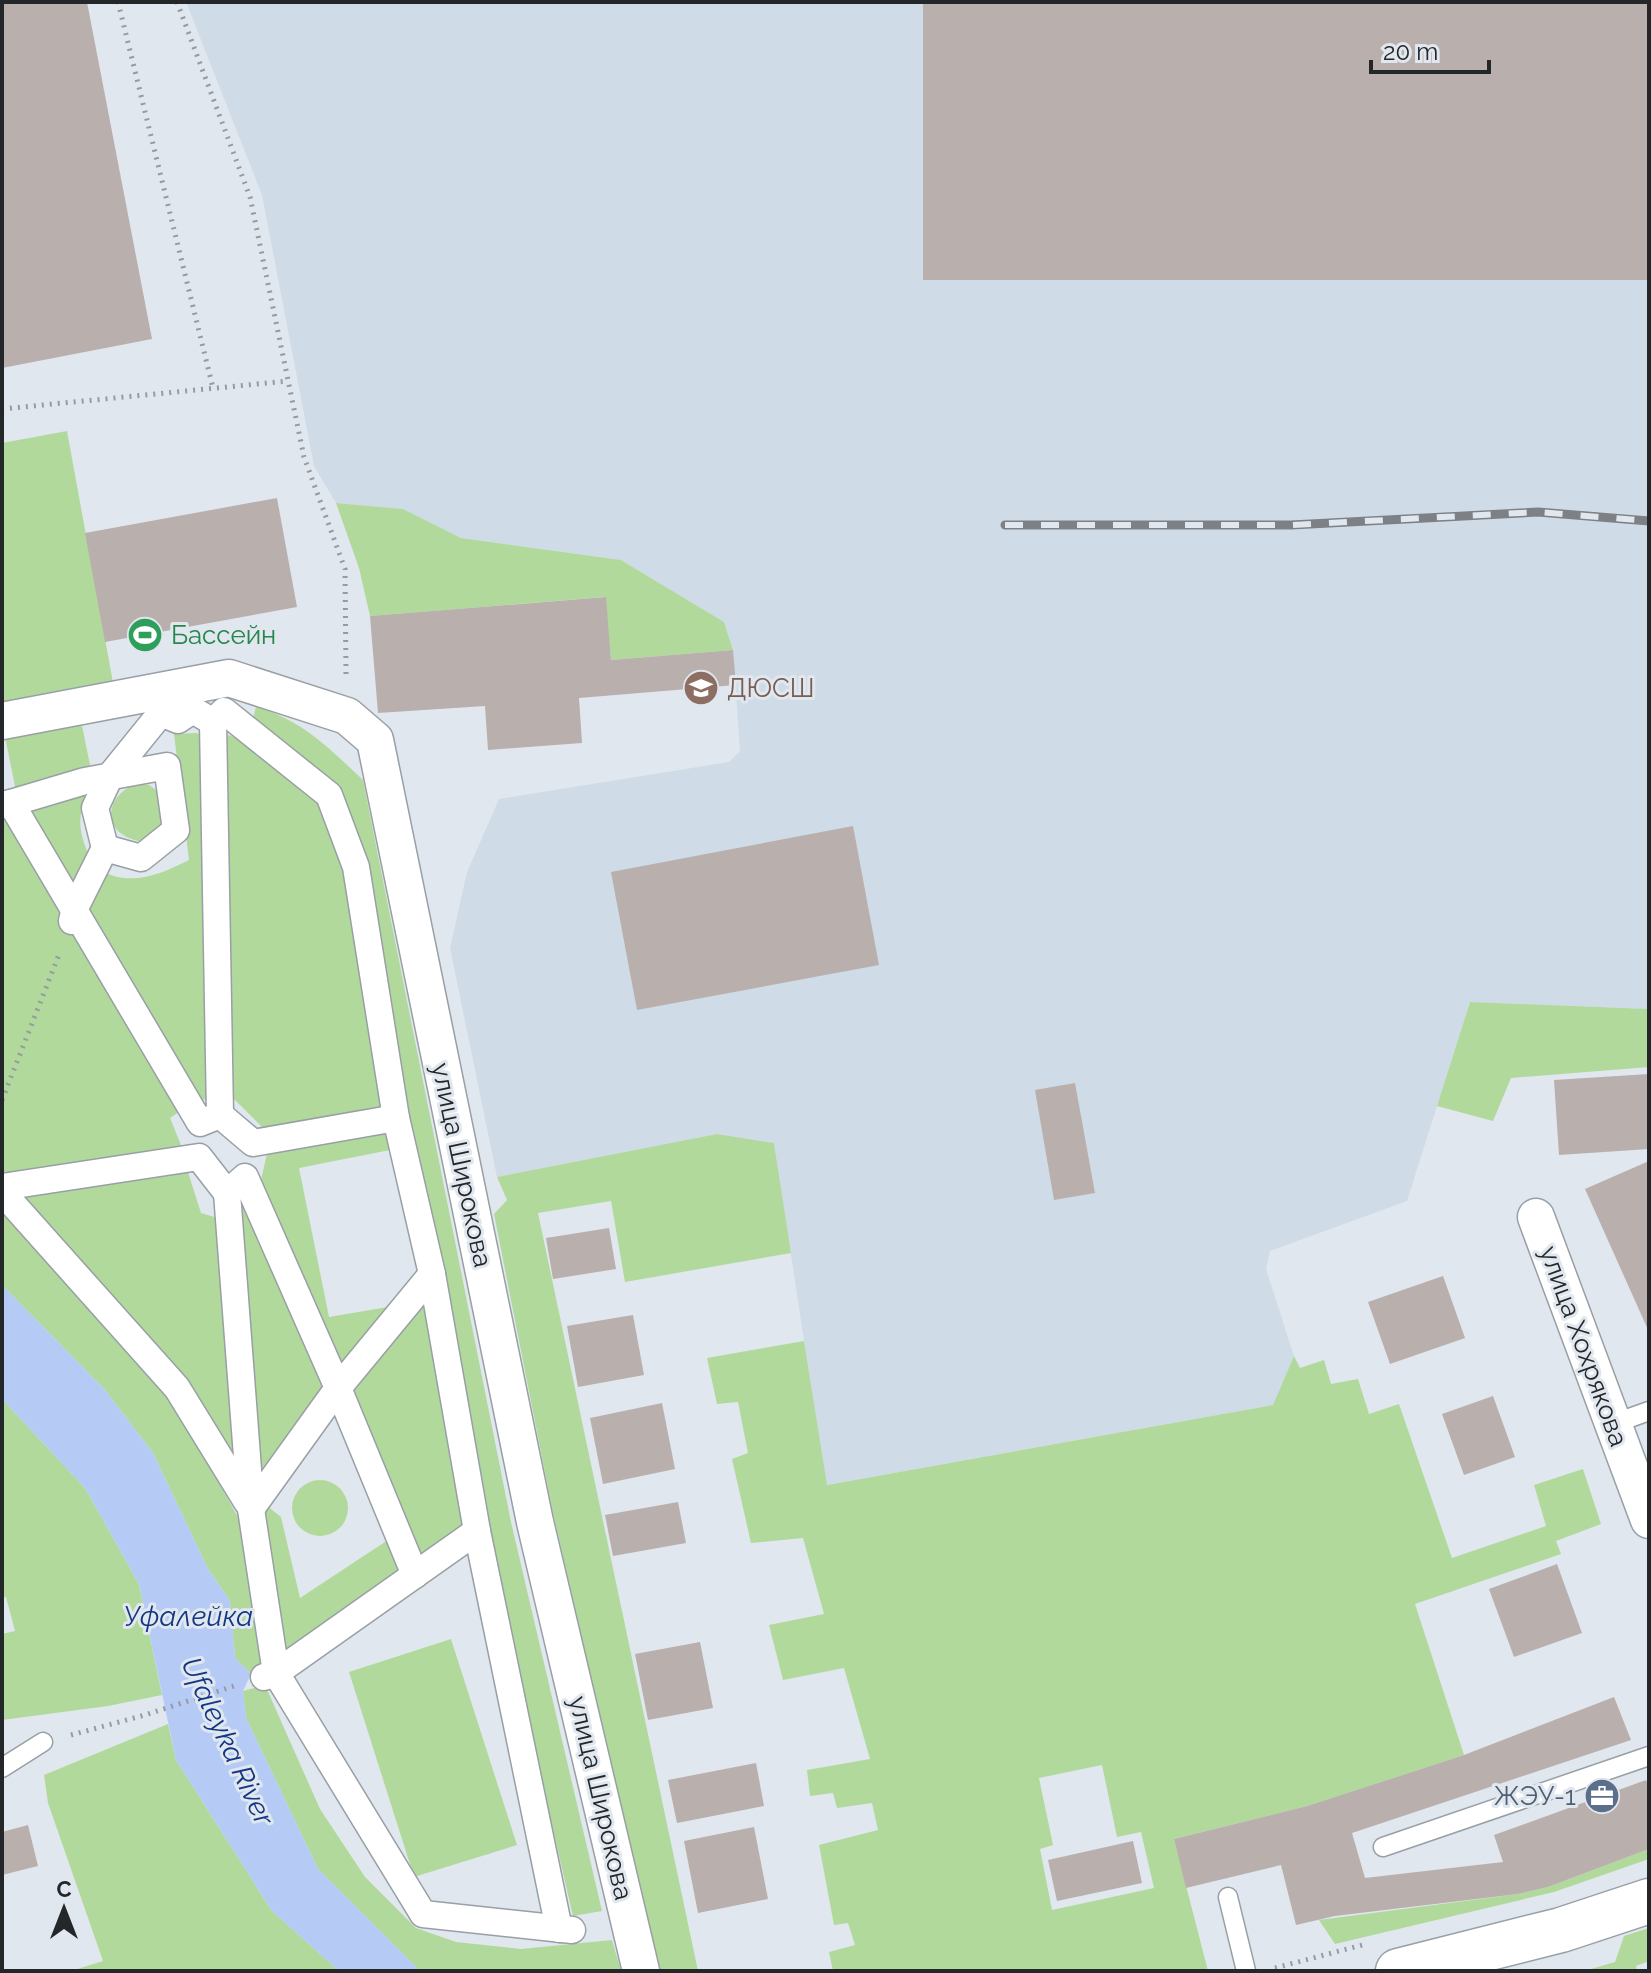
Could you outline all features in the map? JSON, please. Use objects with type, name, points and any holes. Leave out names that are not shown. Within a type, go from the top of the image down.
[{"type":"street","name":"улица Широкова","points":[[2,721],[229,678],[347,716],[375,740],[535,1522],[641,1971]]},
{"type":"street","points":[[73,917],[105,848],[95,808],[110,776],[161,713],[178,720],[193,710],[213,722]]},
{"type":"street","points":[[199,1157],[210,1119],[213,722],[224,711],[329,795],[356,867],[396,1118],[432,1274],[477,1531],[567,1929],[423,1914],[270,1675],[251,1509],[236,1185],[253,1143]]},
{"type":"street","points":[[105,848],[141,858],[176,830],[167,766],[85,781],[7,804],[73,917],[210,1119],[253,1143],[396,1118]]},
{"type":"street","points":[[2,1189],[199,1157],[236,1185],[338,1388],[415,1575]]},
{"type":"street","points":[[2,1189],[177,1388],[251,1509]]},
{"type":"street","name":"улица Хохрякова","points":[[1536,1217],[1649,1520]]},
{"type":"street","points":[[251,1509],[338,1388],[432,1274]]},
{"type":"street","points":[[270,1675],[477,1531]]},
{"type":"street","points":[[1398,1971],[1561,1930],[1649,1901]]},
{"type":"lane","points":[[1613,1424],[1649,1411]]},
{"type":"lane","points":[[2,1768],[43,1742]]},
{"type":"lane","points":[[1383,1847],[1649,1756]]},
{"type":"lane","points":[[1228,1897],[1246,1971]]},
{"type":"path","points":[[118,2],[213,388]]},
{"type":"path","points":[[177,2],[250,197],[304,457],[345,569],[347,716]]},
{"type":"path","points":[[2,409],[288,381]]},
{"type":"path","points":[[2,1100],[73,917]]},
{"type":"path","points":[[43,1742],[145,1715],[270,1675]]},
{"type":"shaded area","points":[[186,2],[1649,2],[1649,1009],[1470,1002],[1407,1201],[1270,1251],[1266,1269],[1294,1356],[1274,1405],[826,1485],[774,1143],[717,1134],[497,1177],[450,948],[467,872],[499,799],[729,762],[740,751],[733,650],[724,622],[621,560],[461,538],[403,509],[336,503],[314,466],[262,195]]},
{"type":"green space","points":[[67,431],[114,688],[76,696],[92,775],[16,791],[2,722],[2,443]]},
{"type":"green space","points":[[336,503],[403,509],[461,538],[621,560],[724,622],[733,650],[611,660],[605,597],[370,616],[359,568]]},
{"type":"green space","points":[[256,706],[302,728],[363,780],[511,1522],[602,1911],[573,1916],[483,1526],[412,1146],[365,861],[253,719]]},
{"type":"green space","points":[[197,733],[204,738],[212,1096],[199,1102],[87,910],[102,871],[124,878],[146,877],[189,860],[174,734]]},
{"type":"green space","points":[[228,735],[242,740],[320,798],[348,865],[382,1108],[265,1130],[229,1094],[220,741]]},
{"type":"green space","points":[[134,784],[149,785],[162,794],[167,822],[145,842],[121,834],[111,818],[115,800]]},
{"type":"green space","points":[[88,785],[80,822],[90,858],[74,889],[22,807]]},
{"type":"green space","points":[[2,813],[183,1109],[170,1118],[183,1150],[4,1176]]},
{"type":"green space","points":[[1470,1002],[1649,1009],[1649,1067],[1511,1078],[1493,1121],[1437,1106]]},
{"type":"green space","points":[[385,1126],[390,1150],[299,1168],[329,1317],[388,1307],[339,1372],[259,1189],[268,1149]]},
{"type":"green space","points":[[717,1134],[774,1143],[791,1253],[625,1282],[611,1201],[538,1213],[698,1971],[659,1971],[553,1513],[494,1214],[507,1200],[497,1177]]},
{"type":"green space","points":[[186,1166],[201,1213],[221,1219],[245,1485],[14,1194]]},
{"type":"green space","points":[[244,1203],[326,1391],[258,1490],[236,1218]]},
{"type":"green space","points":[[2,1212],[168,1393],[247,1533],[263,1670],[251,1674],[235,1658],[230,1601],[208,1569],[153,1453],[105,1390],[2,1285]]},
{"type":"green space","points":[[427,1290],[470,1526],[418,1559],[346,1391]]},
{"type":"green space","points":[[804,1341],[827,1485],[1273,1405],[1294,1356],[1300,1368],[1324,1360],[1331,1384],[1358,1379],[1369,1414],[1399,1404],[1452,1558],[1546,1526],[1534,1485],[1583,1469],[1601,1524],[1556,1541],[1561,1554],[1415,1604],[1464,1755],[1307,1806],[1174,1839],[1208,1971],[833,1971],[829,1952],[855,1945],[848,1923],[834,1925],[819,1845],[878,1830],[872,1803],[837,1808],[833,1793],[810,1796],[807,1770],[870,1759],[844,1668],[783,1680],[769,1625],[824,1614],[803,1538],[751,1543],[732,1459],[748,1453],[738,1402],[717,1404],[707,1358]],"holes":[[[1102,1765],[1117,1837],[1141,1832],[1154,1888],[1052,1910],[1040,1849],[1053,1845],[1039,1778]]]},
{"type":"green space","points":[[2,1399],[85,1488],[139,1584],[162,1695],[108,1706],[2,1720],[2,1634],[15,1631],[6,1597],[2,1597]]},
{"type":"green space","points":[[320,1480],[340,1488],[348,1508],[340,1528],[320,1536],[300,1528],[292,1508],[300,1488]]},
{"type":"green space","points":[[262,1502],[281,1517],[300,1598],[388,1540],[401,1571],[281,1653]]},
{"type":"green space","points":[[451,1639],[517,1845],[414,1877],[349,1672]]},
{"type":"green space","points":[[265,1685],[320,1809],[365,1877],[416,1928],[456,1942],[521,1949],[612,1940],[621,1971],[420,1971],[318,1869],[246,1718],[243,1691]]},
{"type":"green space","points":[[168,1724],[176,1760],[272,1911],[339,1971],[71,1971],[103,1961],[48,1803],[44,1775]]},
{"type":"green space","points":[[1649,1849],[1649,1859],[1554,1892],[1335,1944],[1319,1920],[1518,1894],[1548,1887]]},
{"type":"green space","points":[[1649,1928],[1649,1961],[1636,1966],[1637,1971],[1584,1971],[1615,1962],[1624,1936]]},
{"type":"water","name":"Уфалейка","points":[[2,1285],[105,1390],[153,1453],[208,1569],[230,1601],[235,1658],[251,1674],[243,1691],[246,1718],[318,1869],[420,1971],[339,1971],[272,1911],[176,1760],[139,1584],[85,1488],[2,1399]]},
{"type":"building","points":[[2,2],[87,2],[152,339],[2,368]]},
{"type":"building","points":[[923,2],[1649,2],[1649,280],[923,280]]},
{"type":"building","points":[[277,498],[297,607],[105,642],[85,533]]},
{"type":"building","points":[[606,597],[611,660],[733,650],[736,685],[579,698],[582,743],[488,750],[485,706],[378,713],[370,616]]},
{"type":"building","points":[[853,826],[879,965],[637,1010],[611,872]]},
{"type":"building","points":[[1649,1074],[1649,1149],[1559,1155],[1554,1080]]},
{"type":"building","points":[[1075,1083],[1095,1193],[1054,1200],[1035,1090]]},
{"type":"building","points":[[1649,1161],[1649,1332],[1585,1189]]},
{"type":"building","points":[[609,1228],[616,1269],[553,1279],[546,1238]]},
{"type":"building","points":[[1443,1276],[1465,1338],[1390,1364],[1368,1302]]},
{"type":"building","points":[[633,1315],[644,1375],[578,1387],[567,1326]]},
{"type":"building","points":[[1493,1396],[1515,1457],[1464,1475],[1442,1414]]},
{"type":"building","points":[[662,1403],[675,1469],[603,1484],[590,1418]]},
{"type":"building","points":[[678,1502],[686,1543],[613,1556],[605,1515]]},
{"type":"building","points":[[1557,1564],[1582,1633],[1514,1657],[1489,1589]]},
{"type":"building","points":[[700,1642],[713,1708],[648,1720],[635,1654]]},
{"type":"building","points":[[1614,1697],[1631,1740],[1352,1833],[1365,1878],[1503,1862],[1494,1835],[1646,1780],[1649,1787],[1649,1849],[1548,1887],[1518,1894],[1335,1916],[1296,1925],[1281,1865],[1186,1888],[1174,1839],[1307,1806],[1464,1755]]},
{"type":"building","points":[[756,1763],[764,1806],[677,1823],[668,1780]]},
{"type":"building","points":[[28,1825],[38,1866],[2,1875],[2,1832]]},
{"type":"building","points":[[754,1827],[768,1899],[698,1913],[684,1841]]},
{"type":"building","points":[[1133,1841],[1142,1883],[1057,1901],[1048,1860]]},
{"type":"railway","points":[[1005,525],[1291,525],[1538,512],[1649,521]]},
{"type":"place","name":"Бассейн","points":[[145,635]]},
{"type":"place","name":"ДЮСШ","points":[[701,688]]},
{"type":"place","name":"ЖЭУ-1","points":[[1602,1796]]},
{"type":"water label","name":"Ufaleyka River","points":[[228,1741]]}]
